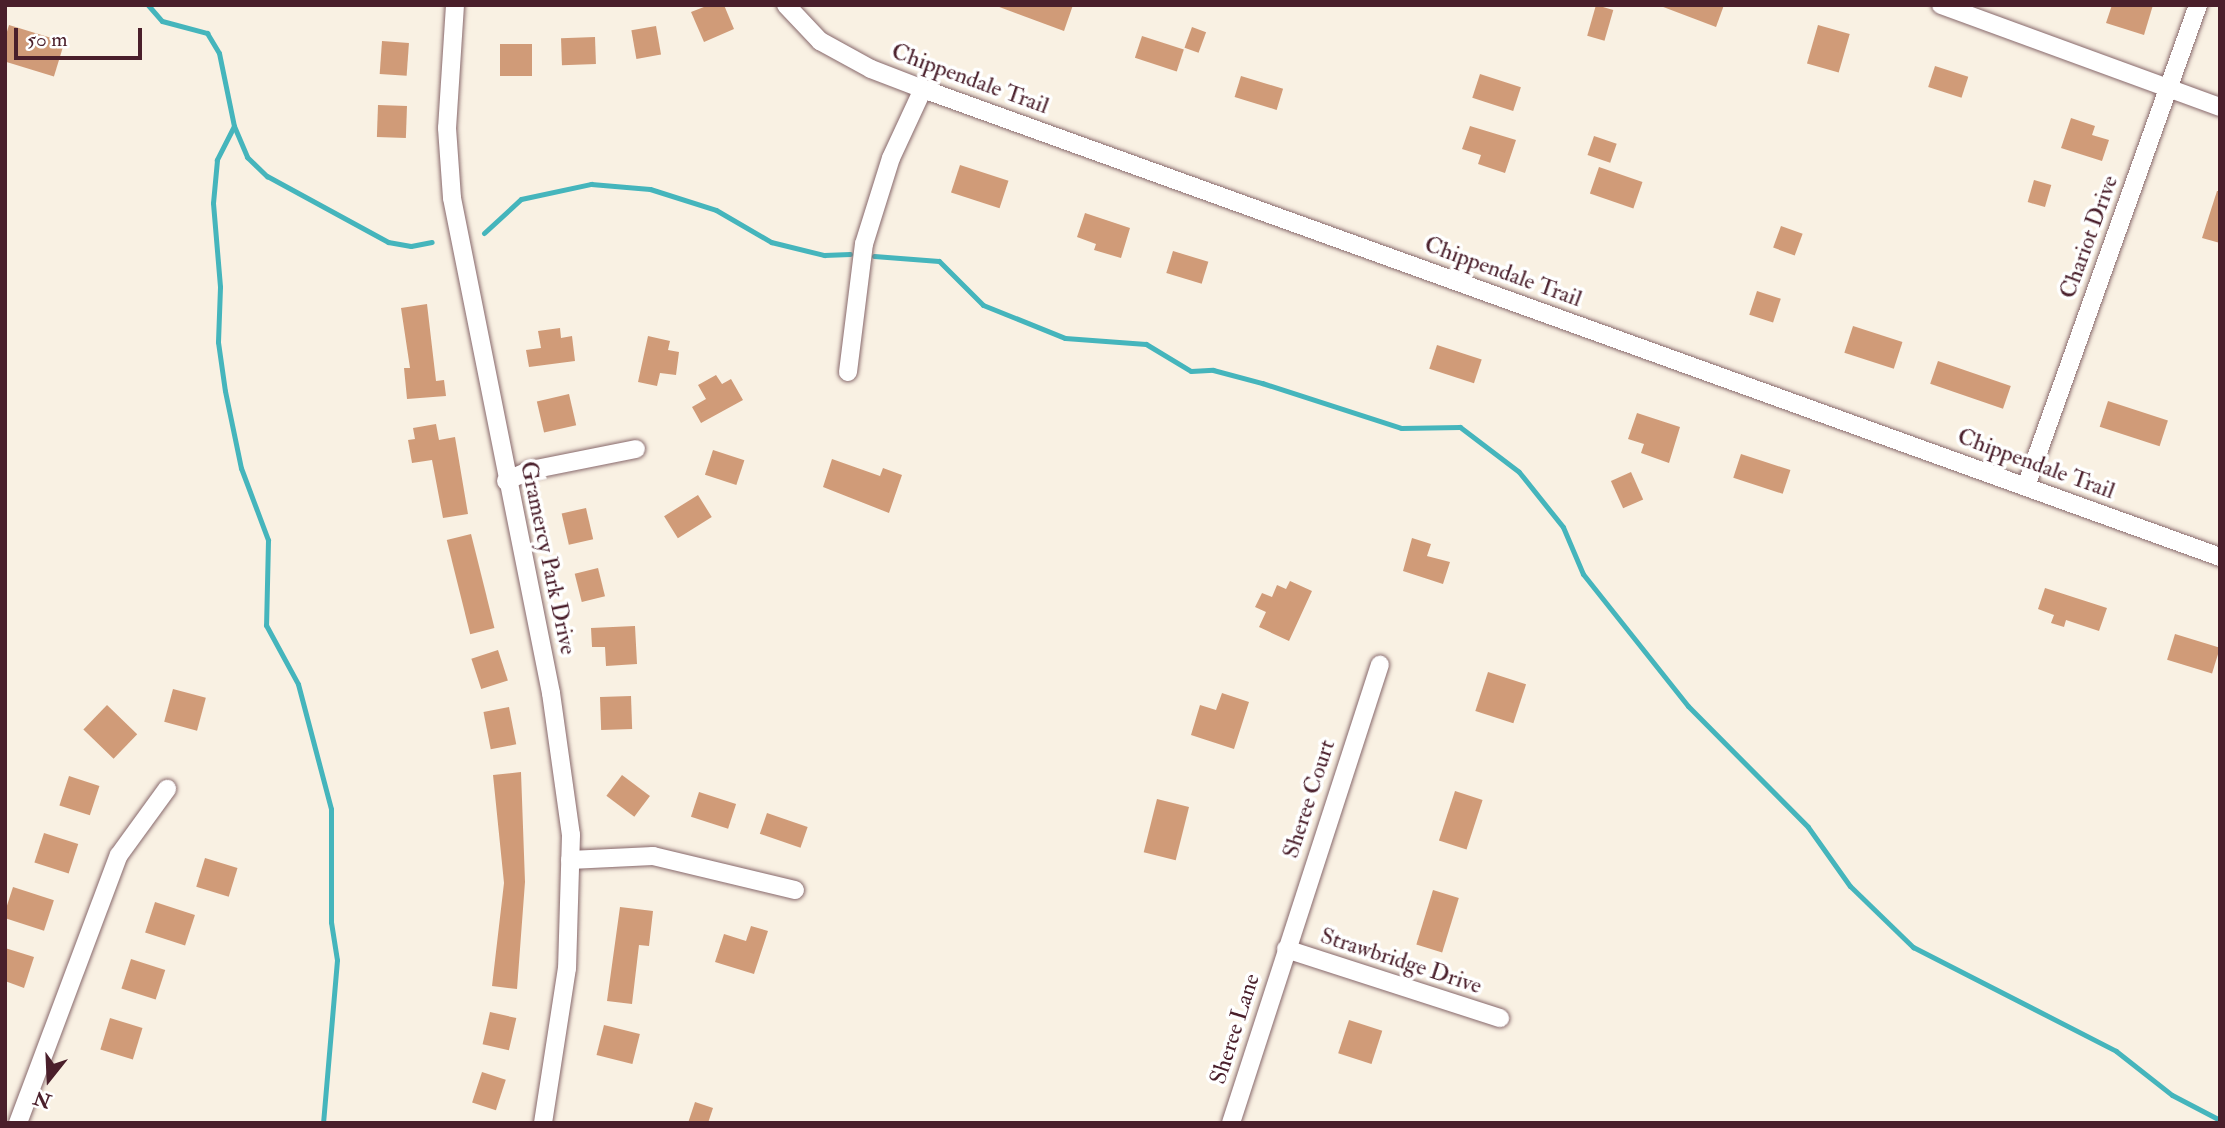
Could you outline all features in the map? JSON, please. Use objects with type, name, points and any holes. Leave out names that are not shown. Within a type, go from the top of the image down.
[{"type":"street","name":"Gramercy Park Drive","points":[[455,5],[447,115],[452,198],[506,481],[551,693],[570,860],[567,968],[543,1123]]},
{"type":"street","name":"Chippendale Trail","points":[[786,5],[820,41],[871,69],[2220,557]]},
{"type":"street","points":[[1941,5],[2220,107]]},
{"type":"street","name":"Chariot Drive","points":[[2026,486],[2198,5]]},
{"type":"street","points":[[848,372],[864,244],[891,158],[923,89]]},
{"type":"street","points":[[506,481],[531,470],[636,449]]},
{"type":"street","name":"Sheree Court","points":[[1286,949],[1380,665]]},
{"type":"street","points":[[18,1123],[119,855],[167,789]]},
{"type":"street","points":[[570,860],[653,856],[795,890]]},
{"type":"street","name":"Strawbridge Drive","points":[[1286,949],[1500,1018]]},
{"type":"street","name":"Sheree Lane","points":[[1231,1123],[1286,949]]},
{"type":"building","points":[[709,5],[724,5],[734,29],[704,42],[691,12]]},
{"type":"building","points":[[994,5],[1073,5],[1064,31]]},
{"type":"building","points":[[1596,5],[1613,10],[1604,41],[1587,36]]},
{"type":"building","points":[[1658,5],[1724,5],[1716,27]]},
{"type":"building","points":[[2112,5],[2153,5],[2144,35],[2106,23]]},
{"type":"building","points":[[9,25],[64,42],[54,76],[5,61],[5,38]]},
{"type":"building","points":[[1818,25],[1850,34],[1839,73],[1807,63]]},
{"type":"building","points":[[656,26],[661,55],[636,59],[631,30]]},
{"type":"building","points":[[1192,27],[1206,32],[1199,53],[1184,48]]},
{"type":"building","points":[[1142,36],[1184,50],[1177,71],[1135,58]]},
{"type":"building","points":[[595,37],[596,64],[562,65],[561,38]]},
{"type":"building","points":[[382,41],[409,43],[407,76],[380,74]]},
{"type":"building","points":[[500,44],[532,44],[532,76],[500,76]]},
{"type":"building","points":[[1935,66],[1968,77],[1961,98],[1928,87]]},
{"type":"building","points":[[1480,74],[1521,87],[1513,111],[1472,98]]},
{"type":"building","points":[[1241,76],[1283,89],[1277,110],[1235,97]]},
{"type":"building","points":[[378,105],[407,106],[406,138],[377,137]]},
{"type":"building","points":[[2071,118],[2095,126],[2092,135],[2109,140],[2102,161],[2061,148]]},
{"type":"building","points":[[1470,126],[1516,140],[1505,173],[1478,164],[1481,155],[1462,149]]},
{"type":"building","points":[[1594,136],[1617,144],[1610,163],[1587,155]]},
{"type":"building","points":[[960,165],[1009,181],[1000,208],[951,193]]},
{"type":"building","points":[[1599,167],[1642,182],[1633,208],[1590,193]]},
{"type":"building","points":[[2034,180],[2051,185],[2045,207],[2028,202]]},
{"type":"building","points":[[2217,191],[2220,191],[2220,243],[2202,238]]},
{"type":"building","points":[[1085,213],[1130,228],[1121,258],[1094,250],[1096,244],[1077,237]]},
{"type":"building","points":[[1781,226],[1803,234],[1795,255],[1773,248]]},
{"type":"building","points":[[1173,251],[1208,262],[1202,284],[1166,273]]},
{"type":"building","points":[[1757,291],[1781,299],[1773,323],[1749,315]]},
{"type":"building","points":[[427,304],[436,381],[444,380],[446,396],[407,399],[404,368],[410,368],[401,308]]},
{"type":"building","points":[[1853,326],[1902,342],[1894,369],[1844,353]]},
{"type":"building","points":[[560,328],[561,338],[572,336],[575,361],[529,367],[526,350],[541,348],[538,331]]},
{"type":"building","points":[[648,336],[670,341],[668,350],[679,352],[676,375],[660,373],[657,386],[638,382]]},
{"type":"building","points":[[1437,345],[1482,360],[1474,383],[1429,369]]},
{"type":"building","points":[[1938,361],[2011,386],[2003,409],[1930,384]]},
{"type":"building","points":[[716,375],[722,384],[731,379],[743,400],[701,423],[692,407],[706,399],[698,385]]},
{"type":"building","points":[[569,394],[576,425],[544,433],[537,401]]},
{"type":"building","points":[[2108,401],[2168,420],[2160,446],[2100,427]]},
{"type":"building","points":[[1637,413],[1680,427],[1669,463],[1641,453],[1644,444],[1628,439]]},
{"type":"building","points":[[436,424],[439,440],[455,437],[468,514],[443,518],[432,460],[412,463],[408,440],[415,439],[413,428]]},
{"type":"building","points":[[713,450],[744,460],[736,485],[705,475]]},
{"type":"building","points":[[1741,454],[1790,470],[1783,494],[1733,478]]},
{"type":"building","points":[[832,459],[880,476],[883,468],[902,475],[889,513],[823,487]]},
{"type":"building","points":[[1631,472],[1643,499],[1623,508],[1611,481]]},
{"type":"building","points":[[698,495],[712,517],[678,538],[664,516]]},
{"type":"building","points":[[586,508],[593,539],[569,545],[562,514]]},
{"type":"building","points":[[471,534],[494,628],[470,634],[447,540]]},
{"type":"building","points":[[1412,538],[1431,544],[1427,556],[1450,562],[1443,584],[1403,571]]},
{"type":"building","points":[[598,568],[605,596],[582,602],[575,574]]},
{"type":"building","points":[[1290,581],[1312,591],[1289,641],[1259,627],[1266,612],[1255,607],[1262,593],[1272,597],[1277,585],[1286,589]]},
{"type":"building","points":[[2045,588],[2107,608],[2099,631],[2066,620],[2064,627],[2051,623],[2054,615],[2038,609]]},
{"type":"building","points":[[635,626],[637,664],[606,666],[605,647],[592,647],[591,628]]},
{"type":"building","points":[[2175,634],[2220,648],[2212,674],[2167,660]]},
{"type":"building","points":[[498,650],[508,680],[481,689],[471,659]]},
{"type":"building","points":[[1488,672],[1526,684],[1513,723],[1475,711]]},
{"type":"building","points":[[173,689],[206,698],[197,731],[164,722]]},
{"type":"building","points":[[1222,693],[1249,702],[1234,749],[1191,735],[1200,705],[1216,710]]},
{"type":"building","points":[[631,696],[632,729],[601,730],[600,697]]},
{"type":"building","points":[[107,705],[137,734],[114,759],[83,729]]},
{"type":"building","points":[[509,707],[516,744],[491,749],[483,712]]},
{"type":"building","points":[[521,772],[525,882],[517,989],[492,986],[504,883],[493,775]]},
{"type":"building","points":[[622,775],[650,796],[634,817],[606,796]]},
{"type":"building","points":[[69,776],[99,786],[90,815],[59,805]]},
{"type":"building","points":[[1455,791],[1483,800],[1467,849],[1439,840]]},
{"type":"building","points":[[699,792],[736,804],[728,829],[691,817]]},
{"type":"building","points":[[1157,799],[1189,807],[1176,860],[1144,852]]},
{"type":"building","points":[[767,813],[808,827],[800,848],[760,834]]},
{"type":"building","points":[[44,833],[78,844],[69,874],[34,862]]},
{"type":"building","points":[[205,858],[238,868],[229,897],[196,887]]},
{"type":"building","points":[[13,887],[54,900],[44,931],[5,918]]},
{"type":"building","points":[[1433,890],[1459,898],[1442,952],[1416,945]]},
{"type":"building","points":[[155,902],[195,915],[185,945],[145,932]]},
{"type":"building","points":[[620,907],[653,911],[649,946],[639,945],[632,1004],[607,1001]]},
{"type":"building","points":[[751,926],[768,931],[754,974],[715,962],[724,934],[746,941]]},
{"type":"building","points":[[5,948],[34,957],[24,988],[5,981]]},
{"type":"building","points":[[131,959],[165,970],[156,1000],[121,988]]},
{"type":"building","points":[[490,1012],[516,1018],[509,1050],[483,1044]]},
{"type":"building","points":[[110,1018],[143,1028],[133,1059],[100,1050]]},
{"type":"building","points":[[1349,1020],[1382,1031],[1371,1064],[1338,1053]]},
{"type":"building","points":[[604,1025],[640,1034],[632,1064],[597,1055]]},
{"type":"building","points":[[482,1072],[506,1080],[496,1110],[472,1102]]},
{"type":"building","points":[[695,1102],[713,1108],[708,1123],[688,1123]]},
{"type":"waterway","points":[[148,5],[162,21],[207,33],[219,53],[234,126],[247,157],[267,176],[388,242],[411,246],[432,242]]},
{"type":"waterway","points":[[234,126],[217,160],[213,203],[220,287],[218,342],[241,468],[268,540],[266,625],[298,684],[331,809],[331,922],[337,960],[323,1123]]},
{"type":"waterway","points":[[484,233],[521,199],[591,184],[650,189],[716,210],[771,242],[824,255],[850,254]]},
{"type":"waterway","points":[[874,256],[939,261],[983,305],[1065,338],[1146,344],[1191,371],[1213,370],[1262,383],[1401,428],[1460,427],[1519,472],[1563,527],[1583,574],[1688,706],[1808,827],[1850,886],[1913,947],[2116,1051],[2172,1095],[2220,1120]]}]
